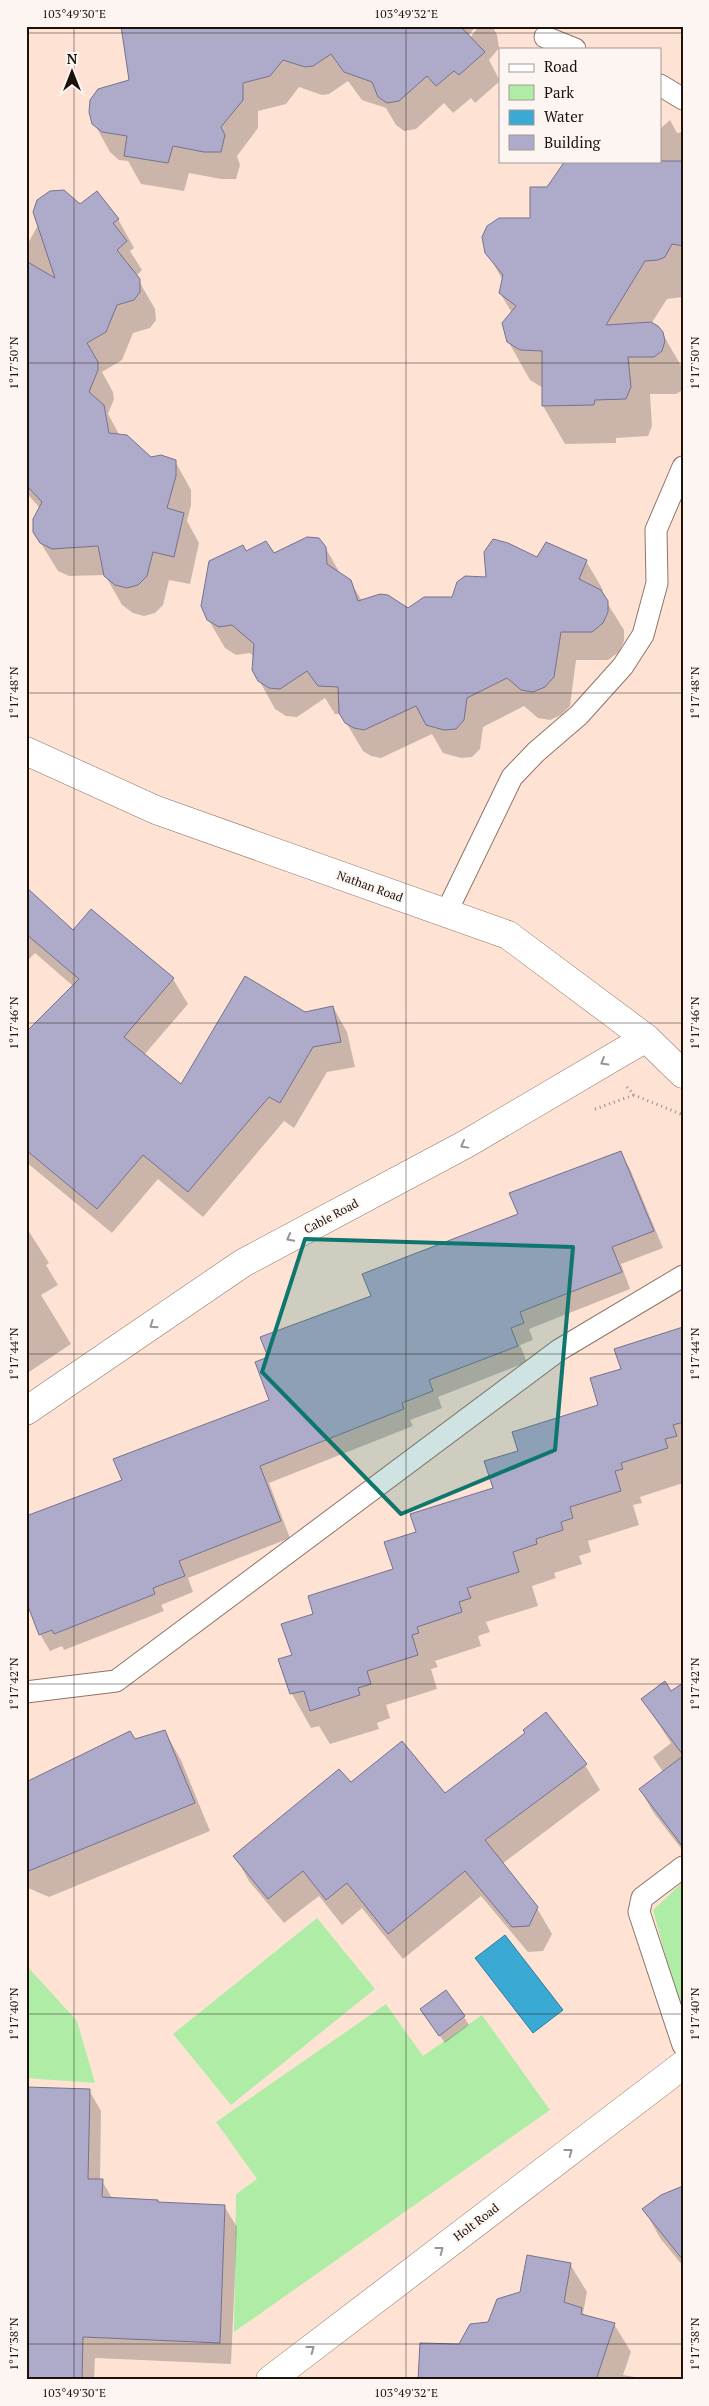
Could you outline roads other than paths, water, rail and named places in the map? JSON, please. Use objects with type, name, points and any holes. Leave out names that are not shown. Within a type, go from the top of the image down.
[{"type":"street","name":"Nathan Road","points":[[26,751],[156,810],[508,936],[646,1038],[683,1074]]},
{"type":"street","name":"Cable Road","points":[[26,1411],[243,1263],[466,1144],[646,1038]]},
{"type":"street","name":"Holt Road","points":[[270,2380],[683,2065]]},
{"type":"lane","points":[[545,37],[572,48]]},
{"type":"lane","points":[[662,86],[683,99]]},
{"type":"lane","points":[[446,914],[512,777],[536,752],[579,715],[623,666],[643,635],[656,583],[656,530],[683,467]]},
{"type":"lane","points":[[26,1692],[116,1681],[559,1350],[683,1276]]},
{"type":"lane","points":[[683,1867],[642,1898],[639,1912],[683,2045]]},
{"type":"water","points":[[505,1935],[563,2010],[533,2033],[475,1958]]}]
